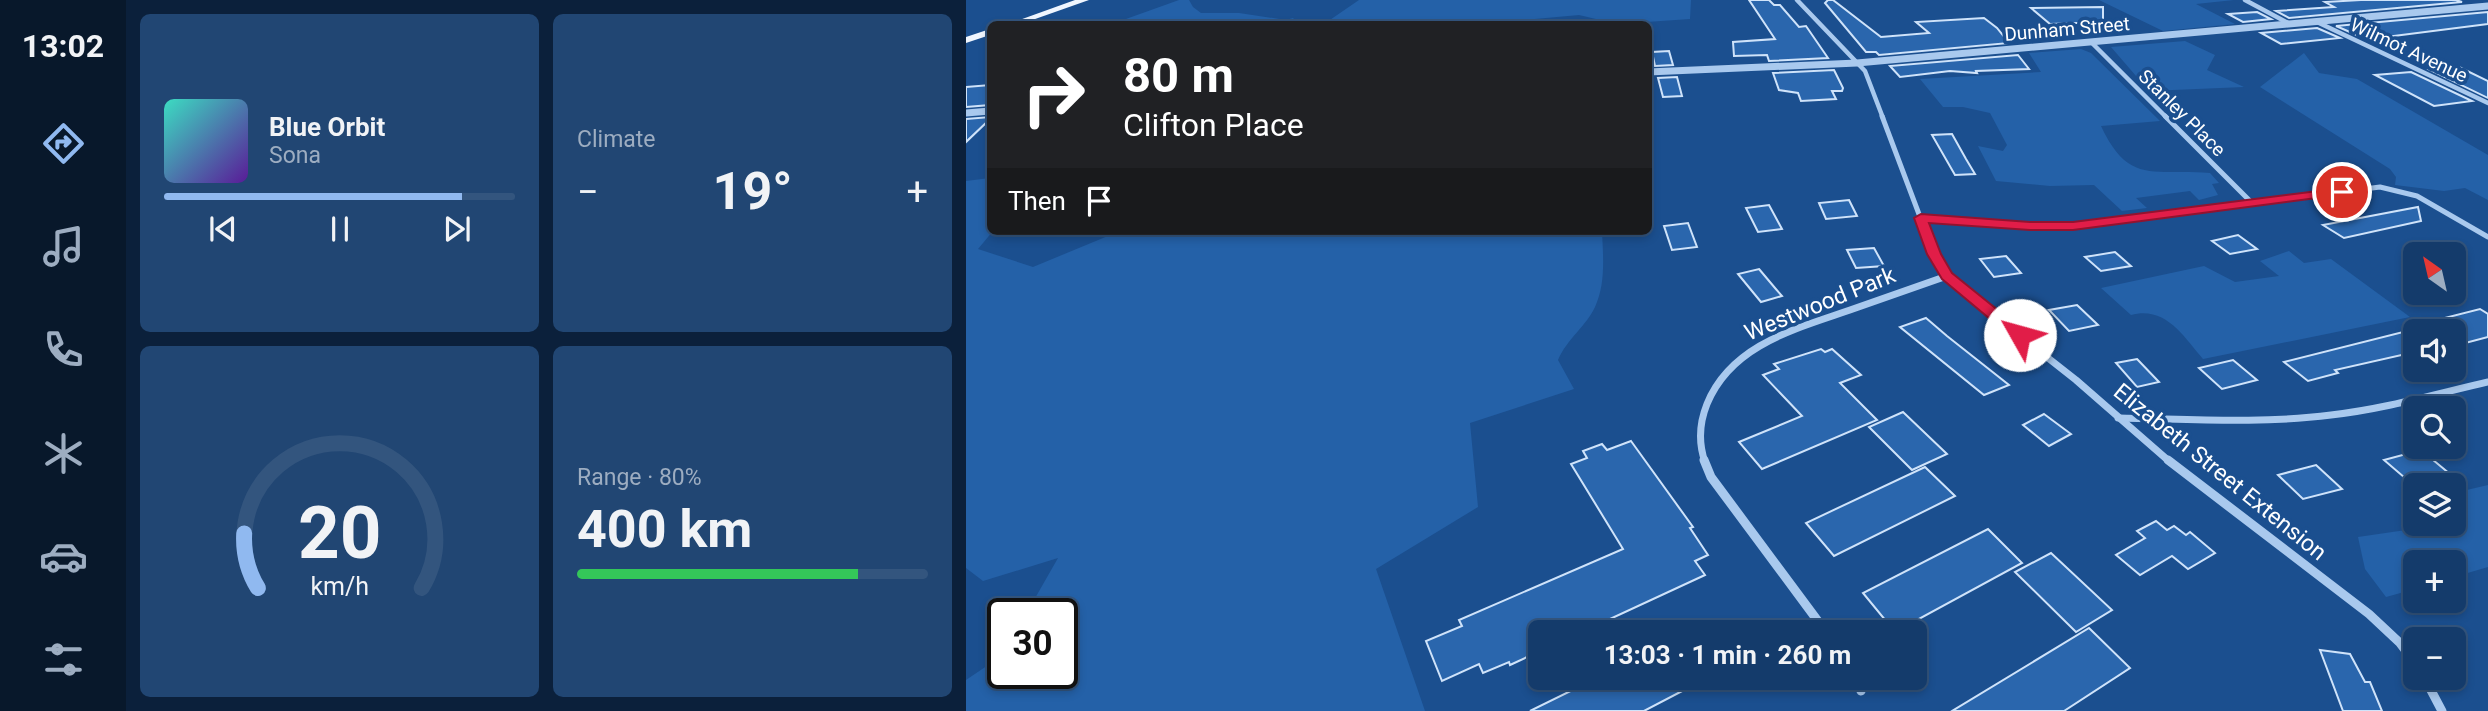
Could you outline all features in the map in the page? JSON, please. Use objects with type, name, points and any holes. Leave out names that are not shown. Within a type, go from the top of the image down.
[{"type":"main road","points":[[1022,21],[1084,0]]},
{"type":"main road","points":[[966,40],[987,33]]},
{"type":"street","name":"Elizabeth Street Extension","points":[[1797,0],[1866,75],[1934,254],[1947,276],[2076,380],[2179,470],[2354,601],[2389,632],[2403,649]]},
{"type":"street","points":[[2245,0],[2290,24]]},
{"type":"street","name":"Dunham Street","points":[[1652,72],[1857,63],[2488,6]]},
{"type":"street","name":"Wilmot Avenue","points":[[2317,22],[2488,103]]},
{"type":"street","name":"Stanley Place","points":[[2091,42],[2253,204]]},
{"type":"street","points":[[966,113],[987,111]]},
{"type":"street","points":[[1921,218],[2030,226],[2073,226],[2386,188],[2417,196],[2488,237]]},
{"type":"street","name":"Westwood Park","points":[[1817,620],[1711,477],[1704,463],[1699,436],[1706,403],[1718,380],[1732,364],[1760,344],[1947,276]]},
{"type":"street","points":[[2118,418],[2259,420],[2329,416],[2488,382]]},
{"type":"street","points":[[2431,690],[2442,711]]},
{"type":"shaded area","points":[[1179,0],[1189,0],[1201,13],[1239,13],[1286,20],[1293,18],[1296,21],[1120,21]]},
{"type":"shaded area","points":[[1359,0],[1691,0],[1690,19],[1652,22],[1604,21],[1579,15],[1513,21],[1328,21]]},
{"type":"shaded area","points":[[2099,0],[2234,0],[2196,4],[2235,24],[2163,31]]},
{"type":"shaded area","points":[[2185,41],[2215,55],[2207,70],[2244,87],[2149,91],[2111,47]]},
{"type":"shaded area","points":[[2081,49],[2091,53],[2160,121],[2101,126],[2122,158],[2145,170],[2210,173],[2219,183],[2212,184],[2218,195],[2199,200],[2190,191],[2136,198],[2147,208],[2122,211],[2094,185],[2050,186],[1996,181],[1978,146],[2003,151],[2007,145],[1990,113],[1963,107],[1943,107],[1920,79],[2041,72],[2029,53]]},
{"type":"shaded area","points":[[2304,53],[2319,73],[2357,79],[2488,155],[2488,200],[2465,188],[2444,191],[2395,185],[2396,177],[2390,169],[2260,87]]},
{"type":"shaded area","points":[[987,178],[987,235],[990,235],[978,249],[1033,267],[1110,235],[1602,235],[1603,269],[1601,289],[1595,307],[1558,360],[1574,389],[1470,423],[1478,507],[1376,569],[1425,711],[966,711],[966,680],[987,666],[987,689],[1078,689],[1078,598],[1035,598],[1058,558],[983,581],[966,568],[966,181]]},
{"type":"shaded area","points":[[2289,251],[2304,263],[2331,259],[2410,317],[2203,359],[2173,325],[2154,315],[2131,315],[2101,288],[2204,266],[2235,282],[2279,276],[2260,261]]},
{"type":"shaded area","points":[[2488,485],[2488,567],[2466,573],[2466,550],[2403,550],[2403,592],[2386,597],[2365,569],[2358,537],[2403,530],[2403,536],[2466,536],[2466,490]]},
{"type":"building","points":[[1749,0],[1769,0],[1774,5],[1780,5],[1799,27],[1806,26],[1828,58],[1769,61],[1767,55],[1734,56],[1733,42],[1775,39]]},
{"type":"building","points":[[1833,0],[1881,37],[1929,33],[1916,22],[1984,18],[1997,28],[2009,43],[1879,55],[1876,52],[1866,52],[1825,3]]},
{"type":"building","points":[[2325,2],[2462,2],[2289,18],[2276,11],[2334,7]]},
{"type":"building","points":[[2103,7],[2103,22],[2050,24],[2031,8]]},
{"type":"building","points":[[2257,12],[2271,19],[2243,22],[2228,14]]},
{"type":"building","points":[[2488,12],[2488,24],[2378,38],[2359,36],[2336,26]]},
{"type":"building","points":[[2317,28],[2340,38],[2281,44],[2261,33]]},
{"type":"building","points":[[1669,51],[1673,65],[1655,66],[1652,52]]},
{"type":"building","points":[[2018,55],[2029,69],[1976,71],[1977,73],[1950,71],[1900,77],[1890,66]]},
{"type":"building","points":[[2459,67],[2488,81],[2488,98],[2430,70]]},
{"type":"building","points":[[1834,70],[1843,88],[1842,91],[1832,91],[1836,99],[1801,101],[1798,93],[1779,90],[1773,73]]},
{"type":"building","points":[[2411,72],[2472,101],[2434,106],[2375,75]]},
{"type":"building","points":[[1677,77],[1682,96],[1663,97],[1658,78]]},
{"type":"building","points":[[987,85],[987,105],[966,107],[966,87]]},
{"type":"building","points":[[987,117],[987,122],[966,142],[966,119]]},
{"type":"building","points":[[1952,134],[1975,174],[1955,175],[1932,135]]},
{"type":"building","points":[[1849,200],[1857,216],[1826,219],[1819,203]]},
{"type":"building","points":[[1769,205],[1782,229],[1758,232],[1746,208]]},
{"type":"building","points":[[2418,207],[2421,221],[2344,238],[2323,225]]},
{"type":"building","points":[[1688,223],[1697,247],[1672,250],[1664,226]]},
{"type":"building","points":[[2238,235],[2257,249],[2230,254],[2212,241]]},
{"type":"building","points":[[1874,248],[1884,266],[1856,268],[1847,250]]},
{"type":"building","points":[[2115,252],[2131,266],[2101,271],[2085,257]]},
{"type":"building","points":[[2006,256],[2021,273],[1994,277],[1980,259]]},
{"type":"building","points":[[1759,269],[1782,296],[1761,302],[1738,274]]},
{"type":"building","points":[[2077,305],[2098,325],[2069,331],[2049,310]]},
{"type":"building","points":[[2480,309],[2488,314],[2488,337],[2466,343],[2466,319],[2441,319]]},
{"type":"building","points":[[1926,318],[2009,385],[1984,395],[1900,327]]},
{"type":"building","points":[[2403,332],[2403,355],[2335,370],[2338,373],[2308,381],[2284,362]]},
{"type":"building","points":[[1821,349],[1825,352],[1832,349],[1861,375],[1840,383],[1877,420],[1762,469],[1739,442],[1802,416],[1763,375],[1779,369],[1774,364]]},
{"type":"building","points":[[2137,359],[2159,382],[2137,387],[2116,363]]},
{"type":"building","points":[[2233,360],[2257,380],[2222,389],[2199,368]]},
{"type":"building","points":[[1903,412],[1947,454],[1912,470],[1869,427]]},
{"type":"building","points":[[2044,414],[2071,434],[2049,446],[2023,425]]},
{"type":"building","points":[[1631,441],[1693,527],[1690,528],[1708,555],[1695,561],[1705,575],[1608,620],[1528,620],[1528,657],[1483,673],[1479,664],[1442,681],[1426,641],[1462,626],[1459,620],[1623,549],[1571,464],[1587,458],[1583,451],[1602,444],[1607,450]]},
{"type":"building","points":[[2403,455],[2403,459],[2432,459],[2449,473],[2403,473],[2403,476],[2384,460]]},
{"type":"building","points":[[2316,465],[2342,489],[2303,499],[2278,475]]},
{"type":"building","points":[[1925,467],[1955,496],[1834,556],[1806,523]]},
{"type":"building","points":[[2156,521],[2167,530],[2174,526],[2186,535],[2190,532],[2215,553],[2188,569],[2172,556],[2140,575],[2116,555],[2145,538],[2137,531]]},
{"type":"building","points":[[1988,529],[2022,563],[1917,620],[1885,620],[1863,593]]},
{"type":"building","points":[[2051,553],[2112,610],[2076,632],[2015,572]]},
{"type":"building","points":[[2089,628],[2130,668],[2064,711],[1952,711]]},
{"type":"building","points":[[2320,650],[2350,654],[2365,682],[2370,682],[2382,711],[2343,711]]},
{"type":"building","points":[[1573,690],[1684,690],[1644,711],[1530,711]]},
{"type":"route","points":[[2020,335],[1951,281],[1934,254],[1921,218],[2030,226],[2073,226],[2342,192]]}]
